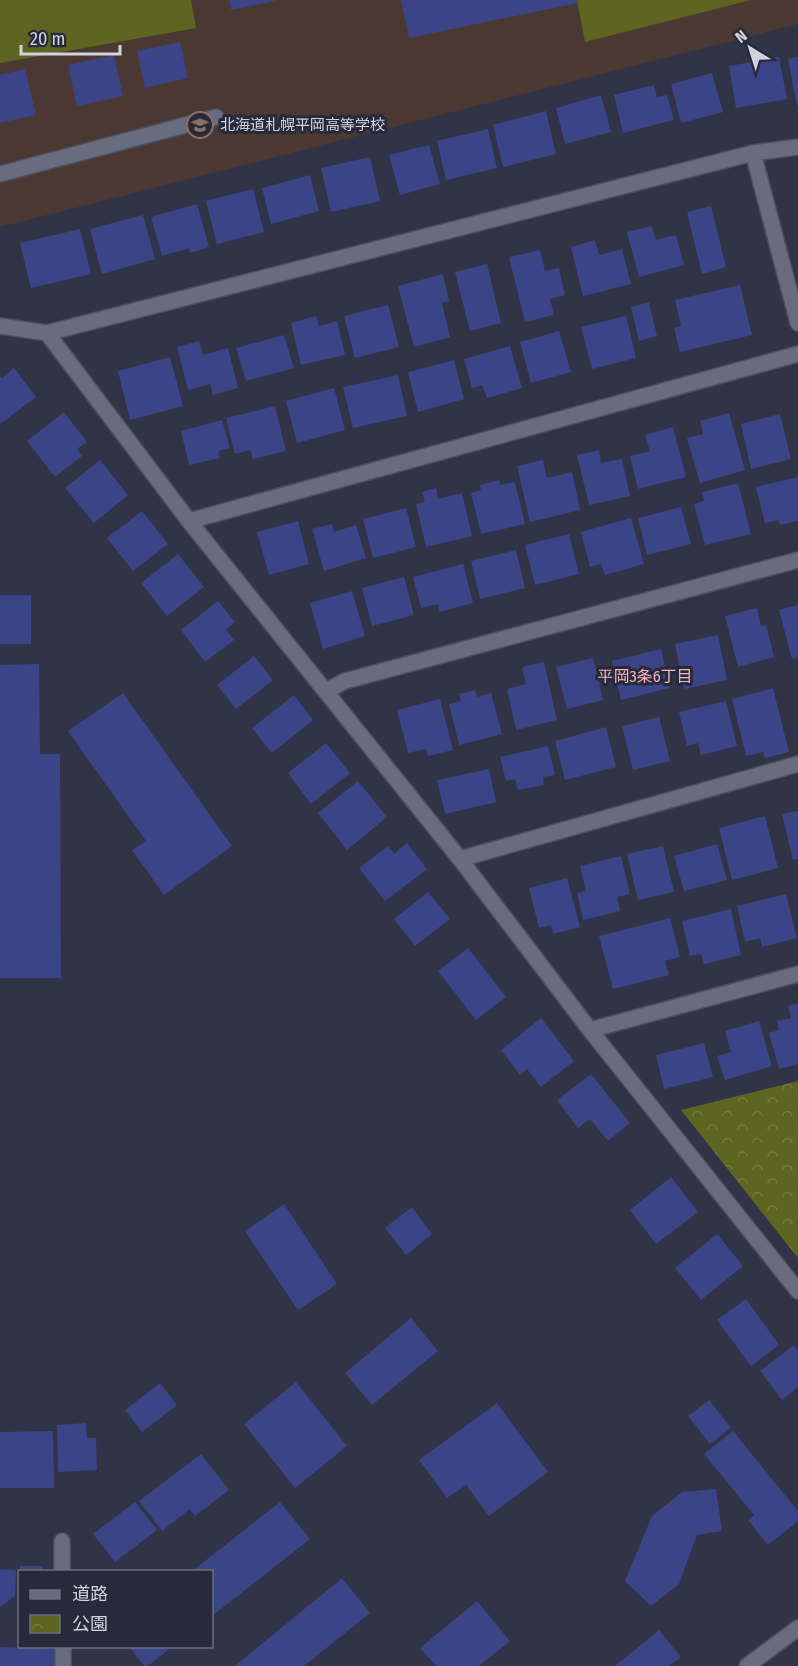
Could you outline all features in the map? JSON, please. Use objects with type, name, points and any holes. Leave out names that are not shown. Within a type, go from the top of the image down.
[{"type":"street","points":[[0,174],[216,117]]},
{"type":"street","points":[[0,326],[47,333],[753,153],[798,147]]},
{"type":"street","points":[[753,153],[798,323]]},
{"type":"street","points":[[47,333],[189,521],[460,859],[590,1030],[798,1291]]},
{"type":"street","points":[[189,521],[798,354]]},
{"type":"street","points":[[326,691],[345,681],[798,560]]},
{"type":"street","points":[[460,859],[798,764]]},
{"type":"street","points":[[590,1030],[798,974]]},
{"type":"street","points":[[62,1541],[62,1570]]},
{"type":"street","points":[[747,1666],[798,1629]]},
{"type":"street","points":[[63,1648],[63,1666]]},
{"type":"shaded area","name":"北海道札幌平岡高等学校","points":[[0,0],[798,0],[798,24],[0,227]]},
{"type":"green space","points":[[0,0],[191,0],[196,28],[0,63]]},
{"type":"green space","points":[[577,0],[751,0],[585,42]]},
{"type":"green space","points":[[798,1081],[798,1258],[681,1110]]},
{"type":"building","points":[[229,0],[275,0],[275,1],[231,10]]},
{"type":"building","points":[[401,0],[577,0],[578,3],[409,38]]},
{"type":"building","points":[[180,42],[188,78],[145,88],[137,51]]},
{"type":"building","points":[[114,55],[123,96],[77,106],[68,65]]},
{"type":"building","points":[[779,57],[787,99],[736,108],[729,66]]},
{"type":"building","points":[[798,57],[798,106],[797,106],[788,59]]},
{"type":"building","points":[[25,69],[36,115],[0,123],[0,75]]},
{"type":"building","points":[[712,73],[723,112],[681,123],[671,84]]},
{"type":"building","points":[[654,85],[657,97],[667,95],[674,120],[623,133],[614,95]]},
{"type":"building","points":[[601,95],[611,132],[565,144],[556,108]]},
{"type":"building","points":[[546,111],[556,154],[503,167],[493,125]]},
{"type":"building","points":[[488,129],[497,168],[446,180],[437,141]]},
{"type":"building","points":[[429,145],[440,184],[400,195],[389,155]]},
{"type":"building","points":[[370,157],[380,201],[331,212],[321,168]]},
{"type":"building","points":[[310,175],[319,211],[271,224],[262,188]]},
{"type":"building","points":[[253,189],[264,232],[217,244],[206,201]]},
{"type":"building","points":[[197,204],[209,247],[190,253],[189,248],[162,256],[151,217]]},
{"type":"building","points":[[711,206],[726,267],[702,274],[687,212]]},
{"type":"building","points":[[143,215],[155,259],[102,274],[90,229]]},
{"type":"building","points":[[652,226],[656,240],[676,235],[684,265],[639,277],[627,232]]},
{"type":"building","points":[[80,229],[91,274],[31,288],[20,243]]},
{"type":"building","points":[[595,240],[599,255],[622,249],[631,284],[583,296],[571,247]]},
{"type":"building","points":[[540,250],[545,271],[559,268],[565,295],[550,299],[554,315],[525,322],[509,257]]},
{"type":"building","points":[[487,264],[501,323],[470,331],[455,272]]},
{"type":"building","points":[[443,274],[449,301],[442,303],[450,337],[414,347],[398,286]]},
{"type":"building","points":[[740,285],[752,335],[680,352],[674,328],[681,326],[675,300]]},
{"type":"building","points":[[649,302],[657,336],[639,341],[631,307]]},
{"type":"building","points":[[388,305],[399,347],[355,358],[344,316]]},
{"type":"building","points":[[316,316],[319,326],[337,321],[345,355],[301,365],[291,323]]},
{"type":"building","points":[[626,316],[636,358],[592,369],[581,327]]},
{"type":"building","points":[[559,331],[571,372],[531,383],[520,342]]},
{"type":"building","points":[[284,335],[294,368],[246,381],[236,348]]},
{"type":"building","points":[[199,341],[203,355],[228,348],[238,388],[213,395],[210,384],[188,390],[177,347]]},
{"type":"building","points":[[510,346],[522,388],[487,398],[482,385],[472,388],[464,359]]},
{"type":"building","points":[[170,357],[183,406],[130,420],[118,371]]},
{"type":"building","points":[[454,360],[464,399],[418,412],[408,372]]},
{"type":"building","points":[[14,368],[36,397],[0,424],[0,376],[2,378]]},
{"type":"building","points":[[398,375],[407,416],[353,428],[343,387]]},
{"type":"building","points":[[334,388],[345,430],[297,443],[286,401]]},
{"type":"building","points":[[275,406],[286,451],[253,459],[250,450],[235,454],[226,418]]},
{"type":"building","points":[[64,412],[87,442],[77,449],[82,456],[55,477],[27,441]]},
{"type":"building","points":[[729,413],[745,470],[700,483],[687,438],[703,434],[700,421]]},
{"type":"building","points":[[780,414],[791,459],[751,469],[741,424]]},
{"type":"building","points":[[222,420],[230,448],[218,451],[220,458],[189,465],[181,431]]},
{"type":"building","points":[[673,427],[686,477],[638,489],[630,456],[650,451],[645,435]]},
{"type":"building","points":[[599,450],[601,463],[622,459],[630,496],[589,505],[577,455]]},
{"type":"building","points":[[100,460],[128,495],[94,523],[65,488]]},
{"type":"building","points":[[543,460],[547,478],[572,472],[580,510],[530,522],[517,466]]},
{"type":"building","points":[[798,477],[798,521],[780,525],[778,520],[765,523],[756,487]]},
{"type":"building","points":[[499,480],[500,485],[515,482],[525,524],[481,534],[471,493],[481,490],[480,485]]},
{"type":"building","points":[[738,483],[751,534],[705,545],[694,504],[704,501],[702,492]]},
{"type":"building","points":[[436,488],[438,499],[462,493],[472,536],[426,547],[416,504],[425,502],[422,492]]},
{"type":"building","points":[[681,507],[691,544],[647,555],[638,518]]},
{"type":"building","points":[[406,508],[416,547],[373,558],[363,519]]},
{"type":"building","points":[[142,511],[168,544],[133,571],[107,538]]},
{"type":"building","points":[[631,518],[644,564],[605,575],[601,564],[590,567],[581,532]]},
{"type":"building","points":[[298,521],[309,564],[269,575],[257,532]]},
{"type":"building","points":[[332,524],[334,532],[356,525],[366,558],[324,571],[312,529]]},
{"type":"building","points":[[569,534],[579,574],[535,585],[525,545]]},
{"type":"building","points":[[516,550],[525,588],[480,599],[471,561]]},
{"type":"building","points":[[178,554],[204,587],[167,616],[141,583]]},
{"type":"building","points":[[463,564],[473,603],[439,612],[438,604],[421,608],[413,577]]},
{"type":"building","points":[[404,577],[414,615],[372,626],[362,588]]},
{"type":"building","points":[[352,591],[365,636],[323,649],[310,603]]},
{"type":"building","points":[[0,595],[31,595],[31,644],[0,644]]},
{"type":"building","points":[[218,601],[235,622],[226,630],[234,640],[205,662],[181,630]]},
{"type":"building","points":[[798,605],[798,657],[792,659],[779,610]]},
{"type":"building","points":[[757,608],[761,626],[766,625],[774,657],[738,667],[725,616]]},
{"type":"building","points":[[718,635],[727,680],[684,689],[675,644]]},
{"type":"building","points":[[661,649],[670,688],[621,700],[612,661]]},
{"type":"building","points":[[254,656],[273,680],[236,709],[217,685]]},
{"type":"building","points":[[593,658],[603,700],[567,709],[556,667]]},
{"type":"building","points":[[544,662],[557,720],[516,730],[507,689],[526,684],[522,667]]},
{"type":"building","points":[[39,664],[40,754],[60,754],[61,978],[0,978],[0,665]]},
{"type":"building","points":[[773,688],[789,752],[765,758],[763,752],[746,756],[732,699]]},
{"type":"building","points":[[475,690],[477,697],[491,693],[502,734],[459,745],[449,704],[461,701],[459,694]]},
{"type":"building","points":[[123,693],[232,846],[164,895],[132,850],[146,841],[68,731]]},
{"type":"building","points":[[294,695],[313,720],[272,753],[252,728]]},
{"type":"building","points":[[440,699],[453,750],[428,756],[426,749],[408,753],[397,710]]},
{"type":"building","points":[[726,701],[737,746],[701,755],[698,743],[687,746],[679,712]]},
{"type":"building","points":[[659,717],[670,761],[633,770],[622,726]]},
{"type":"building","points":[[606,727],[616,767],[565,780],[555,741]]},
{"type":"building","points":[[326,743],[350,773],[311,804],[288,773]]},
{"type":"building","points":[[548,746],[555,775],[543,777],[544,785],[518,790],[515,779],[506,781],[500,757]]},
{"type":"building","points":[[489,769],[496,802],[445,814],[437,780]]},
{"type":"building","points":[[358,781],[387,817],[347,850],[318,813]]},
{"type":"building","points":[[798,811],[798,859],[793,860],[782,814]]},
{"type":"building","points":[[765,816],[778,868],[732,880],[719,828]]},
{"type":"building","points":[[407,843],[427,869],[385,901],[359,868],[388,846],[394,854]]},
{"type":"building","points":[[717,844],[727,880],[684,891],[674,856]]},
{"type":"building","points":[[663,846],[674,892],[638,900],[627,854]]},
{"type":"building","points":[[621,856],[630,894],[617,897],[620,911],[583,920],[577,893],[586,891],[580,866]]},
{"type":"building","points":[[567,878],[580,927],[553,934],[551,925],[539,928],[529,888]]},
{"type":"building","points":[[428,892],[450,919],[415,946],[394,919]]},
{"type":"building","points":[[786,894],[797,938],[762,947],[760,938],[745,942],[737,906]]},
{"type":"building","points":[[731,909],[741,955],[704,964],[701,954],[690,956],[682,921]]},
{"type":"building","points":[[670,918],[680,957],[665,961],[669,975],[613,989],[599,936]]},
{"type":"building","points":[[468,948],[506,997],[476,1020],[438,971]]},
{"type":"building","points":[[798,1003],[798,1064],[779,1069],[769,1033],[779,1030],[777,1021],[791,1018],[788,1006]]},
{"type":"building","points":[[541,1018],[574,1061],[541,1087],[527,1069],[520,1075],[501,1050]]},
{"type":"building","points":[[759,1021],[772,1066],[725,1080],[717,1056],[731,1052],[725,1031]]},
{"type":"building","points":[[704,1043],[713,1077],[664,1089],[656,1055]]},
{"type":"building","points":[[591,1074],[630,1123],[608,1141],[590,1119],[578,1128],[557,1100]]},
{"type":"building","points":[[671,1177],[698,1212],[656,1244],[630,1210]]},
{"type":"building","points":[[284,1204],[337,1284],[298,1310],[245,1231]]},
{"type":"building","points":[[412,1207],[432,1234],[406,1255],[385,1228]]},
{"type":"building","points":[[717,1234],[743,1266],[701,1300],[675,1268]]},
{"type":"building","points":[[746,1299],[779,1345],[751,1366],[717,1320]]},
{"type":"building","points":[[411,1318],[438,1351],[372,1405],[345,1373]]},
{"type":"building","points":[[794,1345],[798,1350],[798,1387],[782,1400],[760,1371]]},
{"type":"building","points":[[296,1382],[347,1446],[295,1488],[244,1424]]},
{"type":"building","points":[[160,1383],[177,1405],[142,1432],[125,1410]]},
{"type":"building","points":[[709,1400],[731,1428],[710,1444],[688,1416]]},
{"type":"building","points":[[497,1403],[548,1472],[489,1516],[466,1485],[447,1498],[419,1460]]},
{"type":"building","points":[[86,1423],[87,1438],[96,1438],[97,1470],[58,1472],[57,1425]]},
{"type":"building","points":[[53,1431],[54,1488],[0,1488],[0,1432]]},
{"type":"building","points":[[733,1431],[798,1511],[798,1521],[768,1545],[748,1520],[754,1515],[704,1454]]},
{"type":"building","points":[[201,1454],[229,1490],[195,1516],[190,1509],[162,1531],[139,1501]]},
{"type":"building","points":[[716,1489],[722,1531],[697,1535],[679,1584],[651,1606],[625,1581],[652,1516],[682,1492]]},
{"type":"building","points":[[135,1502],[157,1530],[115,1562],[93,1534]]},
{"type":"building","points":[[280,1502],[310,1539],[213,1615],[213,1570],[194,1570]]},
{"type":"building","points":[[20,1566],[43,1566],[43,1570],[20,1570]]},
{"type":"building","points":[[0,1569],[16,1570],[15,1596],[0,1607]]},
{"type":"building","points":[[342,1578],[370,1613],[304,1666],[235,1666]]},
{"type":"building","points":[[477,1601],[510,1641],[479,1666],[436,1666],[420,1648]]},
{"type":"building","points":[[659,1630],[681,1657],[669,1666],[615,1666]]},
{"type":"building","points":[[0,1647],[54,1649],[54,1666],[0,1666]]},
{"type":"building","points":[[130,1648],[170,1648],[148,1666],[144,1666]]},
{"type":"place","name":"北海道札幌平岡高等学校","points":[[200,125]]},
{"type":"district","name":"平岡3条6丁目","points":[[645,676]]}]
